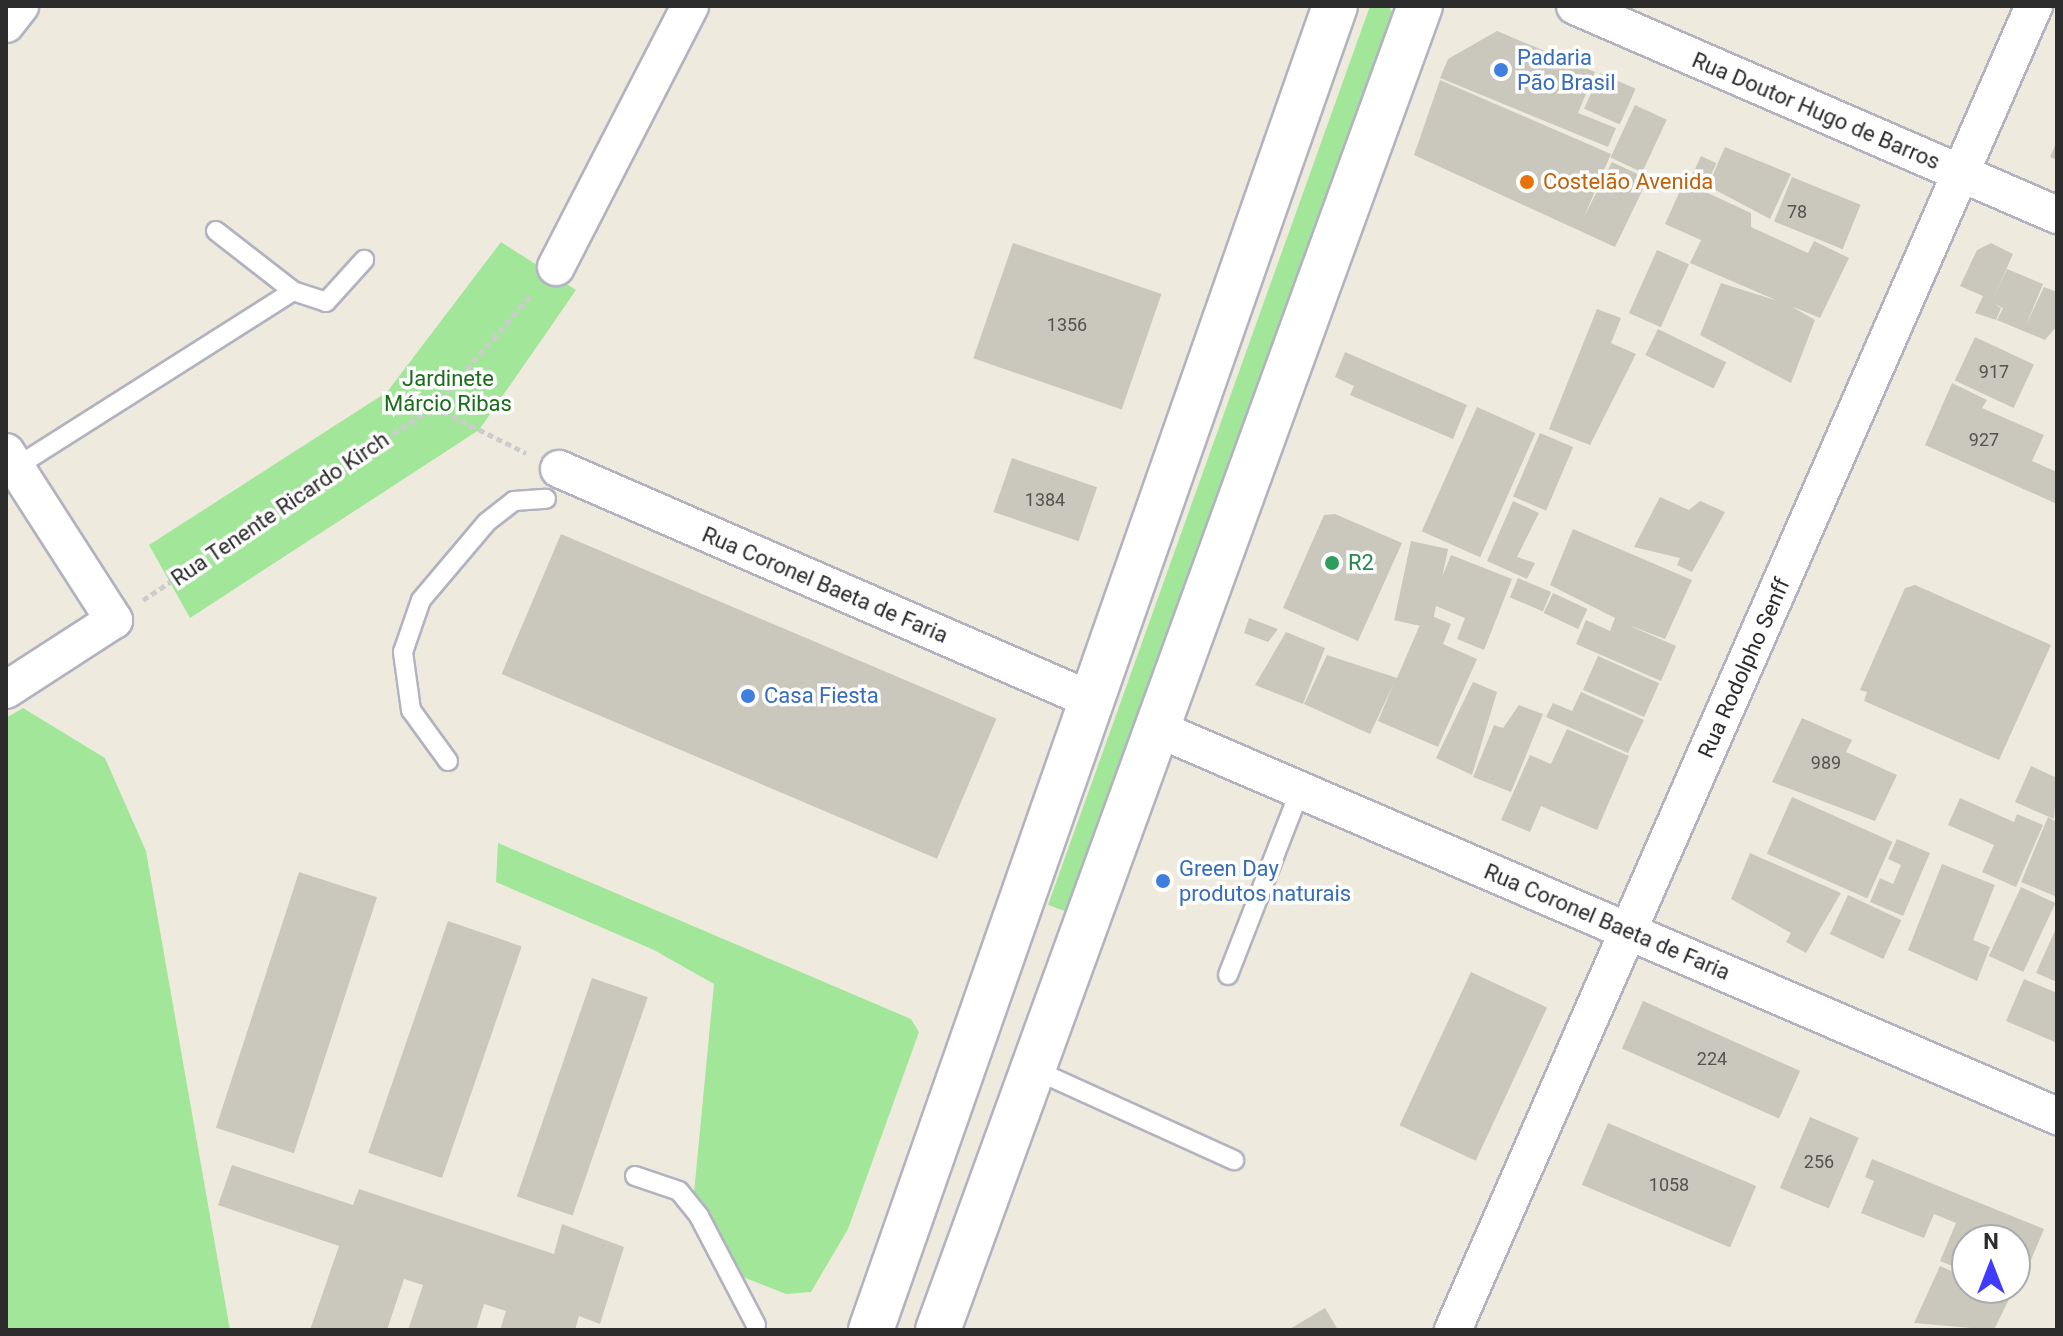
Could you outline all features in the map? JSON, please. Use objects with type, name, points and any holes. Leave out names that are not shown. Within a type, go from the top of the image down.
[{"type":"main road","points":[[871,1330],[1335,6]]},
{"type":"main road","points":[[938,1330],[1420,6]]},
{"type":"street","points":[[6,24],[20,6]]},
{"type":"street","points":[[556,267],[690,6]]},
{"type":"street","name":"Rua Doutor Hugo de Barros","points":[[1575,6],[2057,215]]},
{"type":"street","name":"Rua Rodolpho Senff","points":[[1453,1330],[2034,6]]},
{"type":"street","points":[[6,690],[114,620],[11,459]]},
{"type":"street","name":"Rua Coronel Baeta de Faria","points":[[552,484],[1091,700]]},
{"type":"street","name":"Rua Coronel Baeta de Faria","points":[[1158,729],[2057,1116]]},
{"type":"lane","points":[[216,231],[293,291],[326,302],[364,260]]},
{"type":"lane","points":[[11,459],[293,291]]},
{"type":"lane","points":[[448,761],[411,710],[403,652],[421,600],[487,522],[514,501],[552,484]]},
{"type":"lane","points":[[1228,975],[1300,790]]},
{"type":"lane","points":[[1033,1069],[1234,1160]]},
{"type":"lane","points":[[635,1176],[679,1191],[699,1216],[756,1325]]},
{"type":"path","name":"Rua Tenente Ricardo Kirch","points":[[114,620],[434,407],[556,267]]},
{"type":"path","points":[[434,407],[552,484]]},
{"type":"green space","points":[[1370,6],[1389,6],[1393,14],[1076,915],[1048,905]]},
{"type":"green space","name":"Jardinete Márcio Ribas","points":[[501,242],[576,290],[479,430],[190,618],[149,545],[387,392]]},
{"type":"green space","points":[[23,708],[105,758],[146,851],[230,1330],[6,1330],[6,718]]},
{"type":"green space","points":[[498,843],[911,1019],[919,1032],[848,1229],[811,1292],[786,1294],[733,1273],[694,1193],[714,984],[654,950],[496,882]]},
{"type":"building","points":[[1497,31],[1595,72],[1578,113],[1616,128],[1608,147],[1440,78],[1448,59]]},
{"type":"building","points":[[1600,73],[1636,89],[1620,124],[1584,109]]},
{"type":"building","points":[[1440,80],[1611,154],[1584,217],[1612,162],[1648,179],[1615,247],[1414,155]]},
{"type":"building","points":[[1635,105],[1667,120],[1642,172],[1610,158]]},
{"type":"building","points":[[2057,141],[2057,160],[2050,157]]},
{"type":"building","points":[[1725,147],[1791,174],[1770,219],[1708,186]]},
{"type":"building","points":[[1701,156],[1716,163],[1705,189],[1689,181]]},
{"type":"building","points":[[1792,177],[1861,205],[1843,249],[1774,222]]},
{"type":"building","points":[[1684,182],[1751,213],[1751,227],[1808,253],[1814,241],[1849,258],[1820,318],[1791,306],[1815,320],[1791,383],[1700,335],[1721,283],[1778,301],[1690,263],[1701,240],[1665,224]]},
{"type":"building","points":[[1013,243],[1161,294],[1122,409],[973,358]]},
{"type":"building","points":[[1991,243],[2013,254],[1994,297],[2007,269],[2043,284],[2026,325],[2044,287],[2057,292],[2057,326],[2045,340],[1997,320],[2003,308],[1993,303],[2001,308],[1996,320],[1975,313],[1983,296],[1960,286],[1977,250]]},
{"type":"building","points":[[1657,250],[1689,264],[1661,327],[1629,313]]},
{"type":"building","points":[[1597,309],[1621,318],[1611,343],[1636,354],[1590,445],[1549,429]]},
{"type":"building","points":[[1658,329],[1726,362],[1714,388],[1645,355]]},
{"type":"building","points":[[1975,337],[2034,364],[2014,408],[1955,381]]},
{"type":"building","points":[[1345,352],[1467,405],[1453,439],[1350,395],[1354,386],[1335,377]]},
{"type":"building","points":[[1952,383],[1987,400],[1982,408],[2044,435],[2032,461],[2057,472],[2057,504],[1925,445]]},
{"type":"building","points":[[1477,407],[1535,433],[1480,557],[1422,531]]},
{"type":"building","points":[[1540,433],[1573,447],[1546,511],[1513,497]]},
{"type":"building","points":[[1012,458],[1097,487],[1079,541],[993,512]]},
{"type":"building","points":[[1660,497],[1689,510],[1700,501],[1725,512],[1692,572],[1677,565],[1680,558],[1634,547]]},
{"type":"building","points":[[1513,501],[1539,513],[1517,557],[1535,563],[1527,579],[1487,561]]},
{"type":"building","points":[[1335,514],[1402,543],[1358,641],[1283,608],[1324,515]]},
{"type":"building","points":[[1573,529],[1692,580],[1665,639],[1628,625],[1676,646],[1661,681],[1576,644],[1586,620],[1610,631],[1615,618],[1550,585]]},
{"type":"building","name":"Casa Fiesta","points":[[561,534],[996,719],[937,859],[502,674]]},
{"type":"building","points":[[1411,541],[1448,549],[1431,628],[1394,620]]},
{"type":"building","points":[[1451,555],[1512,579],[1484,650],[1457,639],[1465,618],[1431,604]]},
{"type":"building","points":[[1518,578],[1551,592],[1543,611],[1510,597]]},
{"type":"building","points":[[1915,585],[2051,645],[1999,760],[1864,701],[1867,692],[1860,690],[1905,588]]},
{"type":"building","points":[[1553,593],[1587,609],[1578,629],[1544,613]]},
{"type":"building","points":[[1425,613],[1451,624],[1443,644],[1477,659],[1438,747],[1378,721],[1394,683],[1370,734],[1304,704],[1327,655],[1397,678]]},
{"type":"building","points":[[1249,618],[1278,629],[1268,642],[1244,633]]},
{"type":"building","points":[[1286,632],[1325,648],[1303,704],[1255,685]]},
{"type":"building","points":[[1598,656],[1659,683],[1644,717],[1583,690]]},
{"type":"building","points":[[1473,682],[1497,692],[1472,775],[1436,758]]},
{"type":"building","points":[[1581,692],[1644,720],[1628,753],[1546,717],[1553,703],[1572,711]]},
{"type":"building","points":[[1519,705],[1543,714],[1511,792],[1473,777],[1494,725],[1503,728]]},
{"type":"building","points":[[1802,718],[1852,740],[1846,752],[1897,775],[1875,821],[1772,782]]},
{"type":"building","points":[[1567,729],[1629,756],[1597,830],[1541,806],[1530,832],[1501,820],[1530,755],[1551,764]]},
{"type":"building","points":[[2031,766],[2057,778],[2054,819],[2015,802]]},
{"type":"building","points":[[1792,797],[1892,842],[1867,898],[1767,854]]},
{"type":"building","points":[[1960,798],[2014,822],[2017,814],[2043,825],[2016,887],[1982,872],[1994,845],[1948,825]]},
{"type":"building","points":[[2048,817],[2057,822],[2057,897],[2021,882]]},
{"type":"building","points":[[1897,839],[1930,853],[1903,916],[1870,902],[1880,878],[1893,884],[1901,865],[1888,859]]},
{"type":"building","points":[[1750,853],[1841,893],[1806,953],[1786,942],[1791,933],[1731,899]]},
{"type":"building","points":[[1942,864],[1995,885],[1973,940],[1990,947],[1977,981],[1908,950]]},
{"type":"building","points":[[299,872],[377,897],[294,1153],[216,1128]]},
{"type":"building","points":[[2021,887],[2055,903],[2023,972],[1989,956]]},
{"type":"building","points":[[1848,895],[1901,920],[1883,959],[1830,934]]},
{"type":"building","points":[[448,921],[522,946],[442,1178],[368,1153]]},
{"type":"building","points":[[2057,926],[2057,982],[2036,973]]},
{"type":"building","points":[[1471,972],[1547,1007],[1476,1161],[1400,1125]]},
{"type":"building","points":[[592,978],[648,997],[573,1216],[517,1196]]},
{"type":"building","points":[[2024,979],[2057,993],[2057,1043],[2006,1021]]},
{"type":"building","points":[[1643,1001],[1800,1071],[1779,1118],[1622,1049]]},
{"type":"building","points":[[1810,1117],[1859,1138],[1829,1209],[1780,1188]]},
{"type":"building","points":[[1608,1123],[1756,1186],[1730,1248],[1582,1185]]},
{"type":"building","points":[[1872,1159],[2044,1229],[2031,1260],[2031,1224],[1956,1224],[1934,1214],[1924,1238],[1861,1213],[1874,1181],[1865,1177]]},
{"type":"building","points":[[232,1165],[353,1205],[359,1189],[554,1254],[562,1224],[624,1247],[600,1324],[579,1316],[575,1330],[500,1330],[506,1311],[484,1304],[476,1330],[408,1330],[423,1285],[404,1279],[387,1330],[310,1330],[339,1246],[218,1205]]},
{"type":"building","points":[[1951,1235],[1951,1265],[1940,1261]]},
{"type":"building","points":[[1940,1266],[1951,1271],[1951,1304],[2007,1304],[1994,1330],[1914,1323]]},
{"type":"building","points":[[1325,1308],[1338,1330],[1288,1330]]},
{"type":"place","name":"Padaria Pão Brasil","points":[[1501,70]]},
{"type":"place","name":"Costelão Avenida","points":[[1527,182]]},
{"type":"place","name":"R2","points":[[1332,563]]},
{"type":"place","name":"Casa Fiesta","points":[[748,696]]},
{"type":"place","name":"Green Day produtos naturais","points":[[1163,881]]}]
